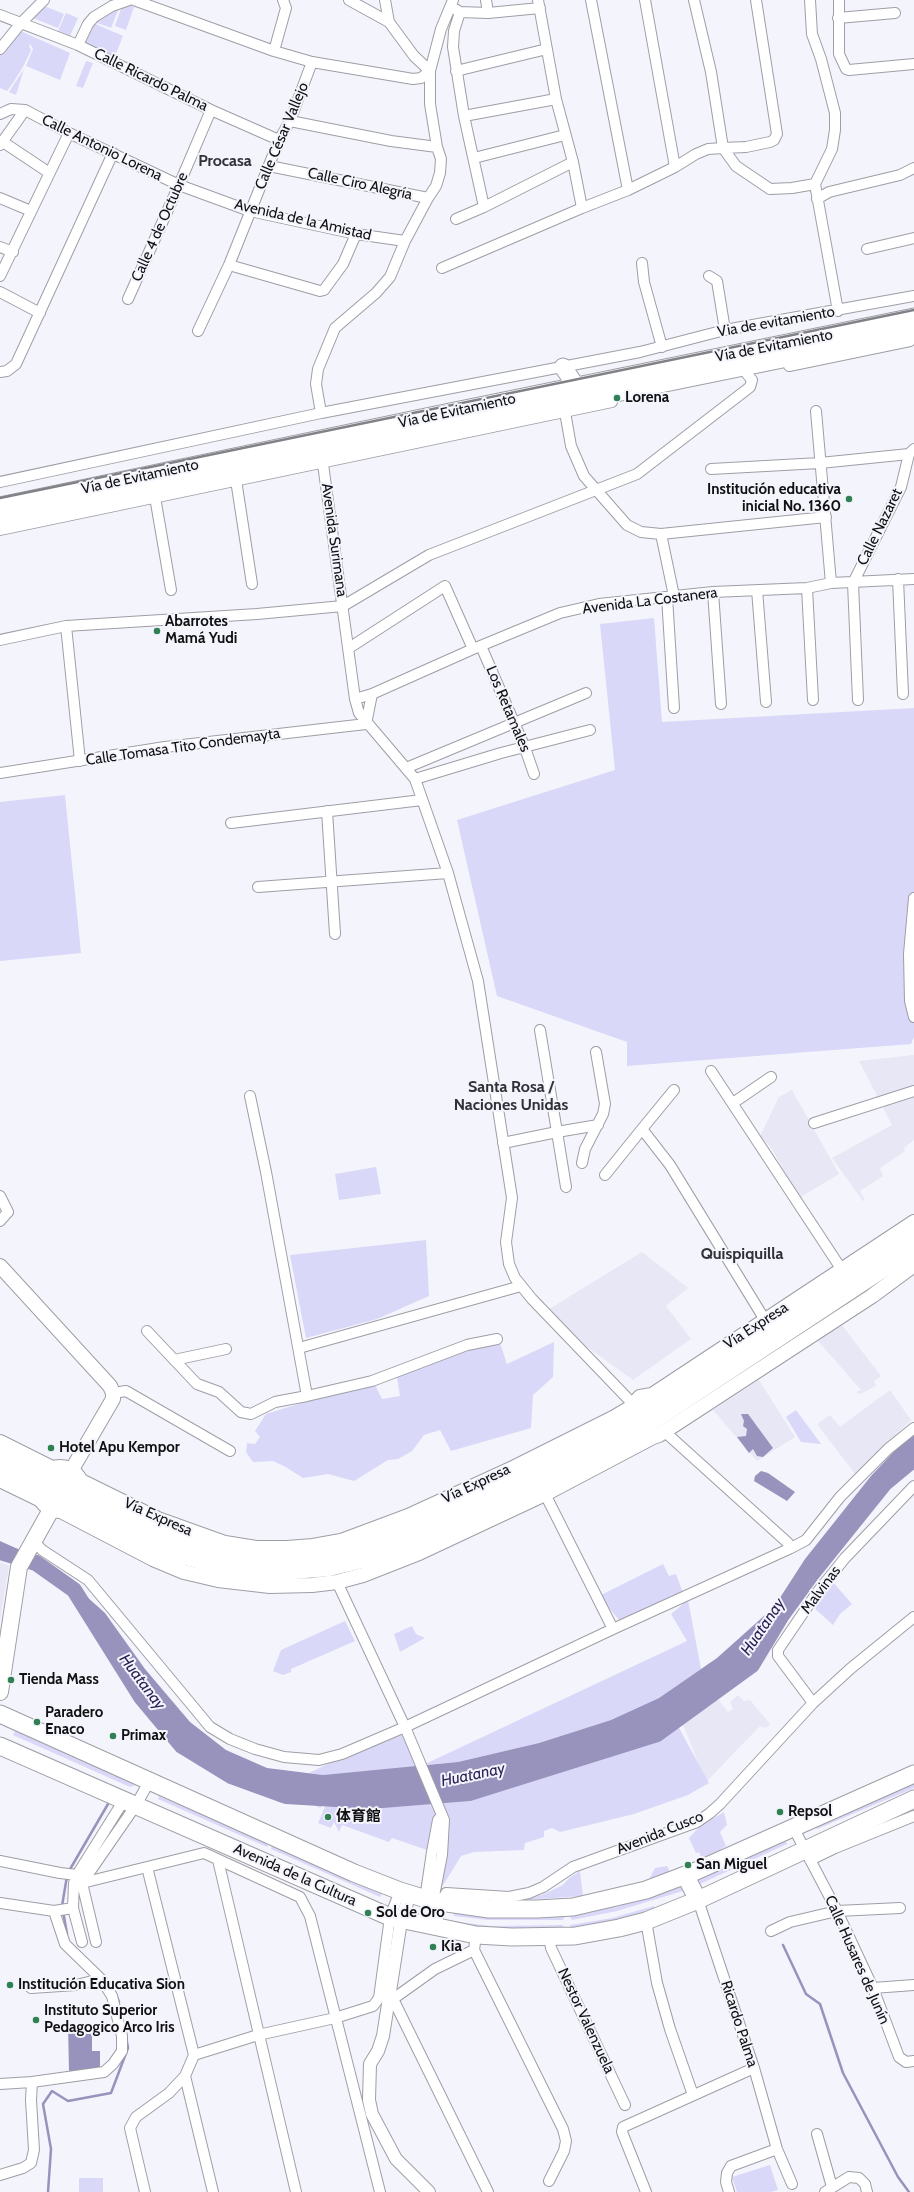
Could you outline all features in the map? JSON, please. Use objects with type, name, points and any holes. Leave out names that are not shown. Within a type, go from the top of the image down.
[{"type":"highway","name":"Vía de Evitamiento","points":[[0,506],[576,386],[914,318]]},
{"type":"highway","name":"Vía de Evitamiento","points":[[0,520],[385,446],[914,332]]},
{"type":"highway","points":[[563,367],[576,386]]},
{"type":"highway","name":"Avenida de la Cultura","points":[[0,1714],[313,1856],[422,1897],[489,1909],[567,1908],[628,1896],[685,1876],[914,1774]]},
{"type":"highway","name":"Avenida de la Cultura","points":[[0,1746],[395,1919],[438,1928],[475,1943],[549,1937],[619,1928],[646,1921],[807,1855],[914,1799]]},
{"type":"highway","points":[[685,1876],[698,1900]]},
{"type":"main road","name":"Vía Expresa","points":[[662,1401],[765,1320],[914,1222]]},
{"type":"main road","name":"Vía Expresa","points":[[662,1401],[914,1234]]},
{"type":"main road","name":"Vía Expresa","points":[[0,1468],[59,1490],[182,1542],[221,1554],[261,1558],[298,1558],[337,1553],[381,1540],[527,1474],[662,1401],[914,1249]]},
{"type":"main road","name":"Vía Expresa","points":[[0,1442],[59,1490],[153,1560],[184,1572],[218,1580],[270,1586],[312,1585],[337,1582],[363,1575],[419,1553],[546,1494],[662,1432],[872,1296],[914,1265]]},
{"type":"main road","points":[[0,1266],[110,1386],[113,1393],[113,1399],[59,1490],[19,1567],[0,1692]]},
{"type":"main road","points":[[632,1416],[644,1436],[662,1432],[672,1417],[662,1401]]},
{"type":"main road","name":"Vía Expresa","points":[[0,1453],[59,1490]]},
{"type":"main road","name":"Vía Expresa","points":[[0,1480],[59,1490]]},
{"type":"street","points":[[0,49],[21,23],[44,0]]},
{"type":"street","points":[[78,45],[88,24],[94,17],[112,6],[129,0]]},
{"type":"street","points":[[134,0],[274,51],[312,62],[413,79],[421,78],[430,71]]},
{"type":"street","points":[[274,51],[286,8],[283,0]]},
{"type":"street","points":[[349,0],[389,22],[414,56],[430,71]]},
{"type":"street","points":[[385,0],[389,22]]},
{"type":"street","points":[[428,198],[436,186],[440,173],[441,159],[437,147],[430,104],[430,71],[453,0]]},
{"type":"street","points":[[486,0],[488,13]]},
{"type":"street","points":[[591,0],[628,190]]},
{"type":"street","points":[[646,0],[675,167]]},
{"type":"street","points":[[694,0],[711,72],[723,148],[736,166],[770,189],[792,188],[815,184]]},
{"type":"street","points":[[442,268],[628,190],[708,149],[746,147],[774,140],[776,134],[756,0]]},
{"type":"street","points":[[810,0],[812,34],[821,59],[835,113],[835,130],[832,149],[815,184],[838,311]]},
{"type":"street","points":[[840,0],[838,18],[839,54],[849,70],[914,64]]},
{"type":"street","points":[[445,21],[454,9],[460,12],[488,13],[539,4],[556,98],[573,162],[582,208]]},
{"type":"street","points":[[460,12],[454,31],[453,47],[464,116],[484,207]]},
{"type":"street","points":[[838,18],[894,13]]},
{"type":"street","name":"Calle Ricardo Palma","points":[[0,15],[78,45],[211,110],[279,140]]},
{"type":"street","points":[[456,71],[547,49]]},
{"type":"street","name":"Calle César Vallejo","points":[[198,331],[229,265],[279,140],[290,121],[312,62]]},
{"type":"street","points":[[464,116],[556,98]]},
{"type":"street","points":[[0,114],[11,108],[25,110],[1,144],[48,172]]},
{"type":"street","name":"Calle Antonio Lorena","points":[[25,110],[69,133],[180,185]]},
{"type":"street","name":"Calle 4 de Octubre","points":[[128,299],[180,185],[211,110]]},
{"type":"street","points":[[290,121],[391,141],[437,147]]},
{"type":"street","points":[[0,276],[13,252],[48,172],[69,133]]},
{"type":"street","points":[[474,158],[565,134]]},
{"type":"street","points":[[0,372],[7,371],[18,361],[113,153]]},
{"type":"street","points":[[456,219],[484,207],[573,162]]},
{"type":"street","name":"Calle Ciro Alegría","points":[[269,166],[428,198],[405,241],[390,277],[376,293],[335,328],[318,369],[316,384],[321,413]]},
{"type":"street","points":[[817,199],[836,190],[900,175],[914,168]]},
{"type":"street","name":"Avenida de la Amistad","points":[[180,185],[250,211],[356,234],[405,241]]},
{"type":"street","points":[[0,198],[31,211]]},
{"type":"street","points":[[229,265],[320,291],[324,290],[343,264],[356,234]]},
{"type":"street","points":[[867,249],[914,238]]},
{"type":"street","points":[[0,247],[13,252]]},
{"type":"street","points":[[642,263],[644,282],[662,347]]},
{"type":"street","points":[[709,276],[717,281],[725,330]]},
{"type":"street","points":[[0,292],[40,313]]},
{"type":"street","name":"Via de evitamiento","points":[[0,482],[321,413],[640,352],[725,330],[838,311],[914,296]]},
{"type":"street","points":[[0,530],[236,480],[323,464],[385,446],[565,412],[914,341]]},
{"type":"street","points":[[0,640],[66,626],[242,616],[343,606],[429,555],[637,474],[750,387],[752,380],[747,374]]},
{"type":"street","points":[[816,411],[831,583]]},
{"type":"street","points":[[565,412],[571,446],[584,476],[627,526],[641,532],[661,534],[826,517]]},
{"type":"street","points":[[711,469],[820,463],[911,451]]},
{"type":"street","name":"Calle Nazaret","points":[[852,583],[901,488],[911,451]]},
{"type":"street","name":"Avenida Surimana","points":[[323,464],[355,699],[359,713],[366,724],[415,779]]},
{"type":"street","points":[[236,480],[252,584]]},
{"type":"street","points":[[155,497],[171,590]]},
{"type":"street","points":[[661,534],[670,596],[674,708]]},
{"type":"street","name":"Avenida La Costanera","points":[[355,699],[372,694],[477,647],[560,613],[599,604],[713,592],[807,588],[831,583],[852,583],[914,578]]},
{"type":"street","points":[[898,579],[903,694]]},
{"type":"street","points":[[852,583],[858,700]]},
{"type":"street","name":"Los Retamales","points":[[349,648],[445,586],[514,722],[534,774]]},
{"type":"street","points":[[807,588],[813,700]]},
{"type":"street","points":[[757,590],[766,702]]},
{"type":"street","points":[[713,592],[721,704]]},
{"type":"street","points":[[66,626],[80,761]]},
{"type":"street","points":[[406,768],[586,693]]},
{"type":"street","points":[[366,724],[372,694]]},
{"type":"street","name":"Calle Tomasa Tito Condemayta","points":[[0,773],[165,746],[366,724]]},
{"type":"street","points":[[590,730],[501,753],[415,779],[448,873],[478,982],[512,1198],[508,1223],[508,1255],[515,1278],[632,1416]]},
{"type":"street","points":[[230,823],[422,800]]},
{"type":"street","points":[[328,811],[335,934]]},
{"type":"street","points":[[258,887],[448,873]]},
{"type":"street","points":[[914,898],[909,954],[910,1001],[914,1017]]},
{"type":"street","points":[[540,1030],[566,1188]]},
{"type":"street","points":[[582,1163],[585,1149],[603,1114],[605,1104],[596,1052]]},
{"type":"street","points":[[711,1071],[842,1270]]},
{"type":"street","points":[[733,1103],[771,1078]]},
{"type":"street","points":[[605,1175],[674,1090]]},
{"type":"street","points":[[814,1123],[914,1091]]},
{"type":"street","points":[[250,1096],[308,1396]]},
{"type":"street","points":[[503,1143],[598,1125]]},
{"type":"street","points":[[642,1129],[670,1165],[765,1320]]},
{"type":"street","points":[[0,1196],[8,1212],[0,1222]]},
{"type":"street","points":[[299,1348],[521,1286]]},
{"type":"street","points":[[147,1332],[197,1384],[218,1392],[241,1412],[251,1414],[275,1402],[308,1396],[372,1380],[467,1345],[497,1339]]},
{"type":"street","points":[[174,1360],[226,1349]]},
{"type":"street","points":[[113,1393],[126,1391],[230,1451]]},
{"type":"street","points":[[33,1540],[42,1550],[88,1580],[194,1710],[210,1727],[230,1739],[255,1749],[284,1757],[319,1760],[342,1754],[405,1727],[806,1540],[840,1497],[888,1449],[914,1428]]},
{"type":"street","points":[[662,1432],[788,1543],[791,1548]]},
{"type":"street","name":"Malvinas","points":[[813,1703],[778,1656],[778,1650],[816,1594],[845,1558],[914,1486]]},
{"type":"street","points":[[546,1494],[613,1629]]},
{"type":"street","points":[[194,2055],[258,2035],[335,2018],[373,2006],[379,1998],[395,1919],[422,1897],[444,1840],[445,1825],[441,1812],[405,1727],[337,1582]]},
{"type":"street","name":"Avenida Cusco","points":[[422,1897],[446,1893],[509,1897],[529,1893],[543,1887],[573,1867],[697,1822],[710,1813],[813,1703],[850,1669],[914,1616]]},
{"type":"street","points":[[82,1942],[72,1908],[77,1878],[130,1802],[149,1782]]},
{"type":"street","points":[[807,1855],[835,1848],[914,1816]]},
{"type":"street","name":"Calle Husares de Junín","points":[[793,1827],[837,1911],[873,1988],[899,2057],[906,2062],[914,2061]]},
{"type":"street","points":[[0,1861],[77,1878],[147,1867],[204,1853],[300,1897],[310,1916],[380,2192]]},
{"type":"street","points":[[218,1860],[296,2192]]},
{"type":"street","points":[[145,2192],[130,2128],[136,2117],[169,2092],[185,2076],[194,2055],[147,1867]]},
{"type":"street","points":[[77,1878],[96,1942]]},
{"type":"street","points":[[422,1897],[438,1928]]},
{"type":"street","name":"Ricardo Palma","points":[[698,1900],[754,2068],[777,2149],[792,2184]]},
{"type":"street","points":[[0,1903],[55,1911],[72,1908]]},
{"type":"street","points":[[771,1931],[790,1922],[837,1911],[900,1908]]},
{"type":"street","points":[[0,2084],[32,2082],[104,2072],[113,2064],[122,2051],[122,2036],[112,1996],[101,1978],[65,1944],[55,1911]]},
{"type":"street","points":[[395,1919],[389,2001],[381,2042],[370,2064],[369,2100],[372,2114],[396,2159],[429,2192]]},
{"type":"street","points":[[646,1921],[657,1983],[670,2029],[693,2095]]},
{"type":"street","name":"Nestor Valenzuela","points":[[549,1937],[551,1948],[625,2105]]},
{"type":"street","points":[[389,2001],[475,1943],[563,2128],[566,2141],[564,2151],[549,2181]]},
{"type":"street","points":[[31,1988],[76,1984],[101,1978]]},
{"type":"street","points":[[873,1988],[914,1985]]},
{"type":"street","points":[[389,2001],[488,2192]]},
{"type":"street","points":[[646,2192],[622,2132],[623,2127],[754,2068]]},
{"type":"street","points":[[185,2076],[213,2192]]},
{"type":"street","points":[[0,2175],[23,2168],[31,2163],[34,2150],[31,2100],[32,2082]]},
{"type":"street","points":[[817,2134],[829,2189],[849,2177],[859,2178],[865,2184],[867,2192]]},
{"type":"street","points":[[730,2192],[726,2182],[727,2173],[731,2166],[777,2149]]},
{"type":"shaded area","points":[[121,2],[111,28],[92,21]]},
{"type":"shaded area","points":[[123,3],[134,7],[126,30],[115,26]]},
{"type":"shaded area","points":[[44,6],[64,14],[58,28],[33,18]]},
{"type":"shaded area","points":[[66,13],[78,18],[70,36],[58,31]]},
{"type":"shaded area","points":[[91,22],[123,36],[115,56],[76,40]]},
{"type":"shaded area","points":[[18,30],[70,53],[60,80],[26,66],[33,49],[30,44],[29,46],[31,50],[13,83],[7,91],[0,88],[0,47]]},
{"type":"shaded area","points":[[86,61],[93,63],[83,88],[76,86]]},
{"type":"shaded area","points":[[24,69],[16,95],[9,92]]},
{"type":"shaded area","points":[[654,618],[662,722],[914,708],[914,1037],[911,1044],[627,1066],[627,1042],[497,996],[457,820],[615,770],[600,624]]},
{"type":"shaded area","points":[[65,795],[81,953],[0,961],[0,802]]},
{"type":"shaded area","points":[[914,1055],[914,1140],[904,1148],[905,1151],[880,1168],[883,1176],[860,1191],[865,1200],[863,1201],[832,1158],[892,1125],[859,1061]]},
{"type":"shaded area","points":[[792,1090],[839,1174],[799,1198],[772,1149],[760,1136],[779,1097]]},
{"type":"shaded area","points":[[376,1167],[381,1194],[339,1200],[335,1174]]},
{"type":"shaded area","points":[[426,1240],[429,1296],[377,1319],[306,1338],[290,1255]]},
{"type":"shaded area","points":[[642,1252],[688,1288],[666,1306],[691,1339],[633,1380],[541,1314]]},
{"type":"shaded area","points":[[841,1324],[881,1376],[874,1381],[876,1386],[860,1394],[856,1392],[861,1390],[818,1341]]},
{"type":"shaded area","points":[[498,1337],[507,1364],[554,1342],[553,1377],[533,1395],[531,1428],[451,1451],[440,1430],[424,1435],[412,1451],[398,1459],[388,1460],[354,1481],[328,1474],[303,1478],[273,1461],[253,1462],[246,1452],[247,1443],[255,1444],[260,1437],[255,1431],[266,1414],[373,1381],[382,1399],[400,1396],[396,1371]]},
{"type":"shaded area","points":[[759,1380],[795,1437],[757,1461],[713,1410]]},
{"type":"shaded area","points":[[890,1390],[911,1420],[855,1474],[817,1424],[830,1415],[840,1427]]},
{"type":"shaded area","points":[[796,1410],[821,1444],[801,1442],[786,1417]]},
{"type":"shaded area","points":[[0,1562],[9,1566],[0,1620]]},
{"type":"shaded area","points":[[663,1564],[669,1576],[676,1574],[683,1593],[620,1621],[599,1596]]},
{"type":"shaded area","points":[[831,1580],[852,1604],[840,1614],[833,1625],[812,1606]]},
{"type":"shaded area","points":[[688,1600],[701,1669],[659,1698],[611,1720],[539,1743],[458,1762],[423,1765],[687,1641],[671,1614]]},
{"type":"shaded area","points":[[345,1621],[355,1641],[291,1669],[291,1672],[283,1675],[273,1671],[281,1650]]},
{"type":"shaded area","points":[[412,1626],[416,1634],[425,1638],[400,1652],[394,1634]]},
{"type":"shaded area","points":[[738,1695],[744,1701],[750,1700],[770,1724],[766,1728],[760,1726],[706,1782],[682,1722],[716,1697],[728,1712],[733,1709],[730,1702]]},
{"type":"shaded area","points":[[405,1727],[418,1767],[323,1775],[309,1773]]},
{"type":"shaded area","points":[[679,1728],[709,1783],[688,1795],[634,1814],[560,1832],[552,1828],[544,1831],[544,1837],[525,1843],[524,1850],[474,1852],[461,1856],[442,1887],[426,1884],[430,1851],[392,1838],[389,1842],[342,1825],[339,1832],[334,1822],[331,1828],[318,1823],[325,1807],[324,1804],[320,1808],[296,1796],[370,1801],[472,1792]]},
{"type":"shaded area","points":[[15,1731],[136,1785],[130,1787],[13,1735]]},
{"type":"shaded area","points":[[10,1740],[131,1793],[128,1798],[8,1744]]},
{"type":"shaded area","points":[[914,1783],[914,1788],[817,1829],[814,1826]]},
{"type":"shaded area","points":[[159,1796],[268,1843],[267,1847],[158,1799]]},
{"type":"shaded area","points":[[724,1812],[727,1825],[720,1832],[726,1846],[702,1861],[699,1852],[696,1853],[689,1838],[699,1827]]},
{"type":"shaded area","points":[[785,1839],[787,1844],[700,1884],[698,1880]]},
{"type":"shaded area","points":[[272,1845],[382,1894],[380,1897],[271,1849]]},
{"type":"shaded area","points":[[667,1866],[671,1874],[647,1883],[655,1868]]},
{"type":"shaded area","points":[[580,1871],[583,1896],[523,1900],[542,1895],[563,1885],[569,1878]]},
{"type":"shaded area","points":[[686,1885],[686,1890],[617,1911],[572,1920],[569,1915],[616,1907]]},
{"type":"shaded area","points":[[654,1906],[656,1912],[570,1930],[570,1925],[612,1918]]},
{"type":"shaded area","points":[[453,1911],[565,1916],[563,1920],[488,1920],[454,1916]]},
{"type":"shaded area","points":[[451,1921],[491,1926],[563,1925],[564,1931],[450,1926]]},
{"type":"shaded area","points":[[770,2165],[778,2190],[771,2192],[737,2192],[732,2177]]},
{"type":"shaded area","points":[[79,2178],[103,2178],[103,2192],[79,2192]]},
{"type":"water","points":[[741,1414],[748,1414],[773,1448],[763,1457],[757,1456],[753,1449],[749,1453],[737,1437],[746,1436],[747,1429],[743,1426],[744,1421]]},
{"type":"water","name":"Huatanay","points":[[914,1430],[914,1459],[885,1483],[811,1575],[782,1615],[752,1665],[657,1734],[469,1793],[370,1801],[286,1796],[231,1776],[182,1746],[141,1697],[74,1590],[36,1563],[0,1552],[0,1541],[49,1563],[105,1613],[145,1669],[190,1722],[226,1750],[267,1768],[323,1775],[458,1762],[539,1743],[611,1720],[659,1698],[717,1658],[774,1607],[805,1559],[871,1476]]},
{"type":"water","points":[[761,1471],[768,1473],[795,1492],[787,1501],[754,1481],[755,1476]]},
{"type":"water","points":[[68,2024],[92,2024],[92,2051],[100,2051],[100,2071],[69,2072]]},
{"type":"waterway","name":"Huatanay","points":[[0,1552],[36,1563],[74,1590],[141,1697],[182,1746],[231,1776],[286,1796],[370,1801],[469,1793],[657,1734],[752,1665],[782,1615],[811,1575],[885,1483],[914,1459]]},
{"type":"waterway","points":[[163,1736],[169,1728]]},
{"type":"waterway","points":[[69,1871],[108,1804]]},
{"type":"waterway","points":[[62,1906],[67,1876]]},
{"type":"waterway","points":[[63,1911],[67,1934]]},
{"type":"waterway","points":[[783,1945],[806,1994],[820,2004],[843,2073],[898,2177],[909,2192]]},
{"type":"waterway","points":[[115,1992],[119,2002]]},
{"type":"waterway","points":[[48,2192],[51,2149],[43,2104],[52,2091],[68,2101],[111,2093],[128,2048],[127,2042]]},
{"type":"railway","points":[[0,498],[914,310]]},
{"type":"place","name":"Lorena","points":[[617,398]]},
{"type":"place","name":"Institución educativa inicial No. 1360","points":[[849,499]]},
{"type":"place","name":"Abarrotes Mamá Yudi","points":[[157,631]]},
{"type":"place","name":"Hotel Apu Kempor","points":[[51,1448]]},
{"type":"place","name":"Tienda Mass","points":[[11,1680]]},
{"type":"place","name":"Paradero Enaco","points":[[37,1722]]},
{"type":"place","name":"Primax","points":[[113,1736]]},
{"type":"place","name":"Repsol","points":[[780,1812]]},
{"type":"place","name":"体育館","points":[[328,1817]]},
{"type":"place","name":"San Miguel","points":[[688,1865]]},
{"type":"place","name":"Sol de Oro","points":[[368,1913]]},
{"type":"place","name":"Kia","points":[[433,1947]]},
{"type":"place","name":"Institución Educativa Sion","points":[[10,1985]]},
{"type":"place","name":"Instituto Superior Pedagogico Arco Iris","points":[[36,2020]]},
{"type":"district","name":"Procasa","points":[[225,161]]},
{"type":"district","name":"Santa Rosa / Naciones Unidas","points":[[511,1096]]},
{"type":"district","name":"Quispiquilla","points":[[742,1254]]}]
